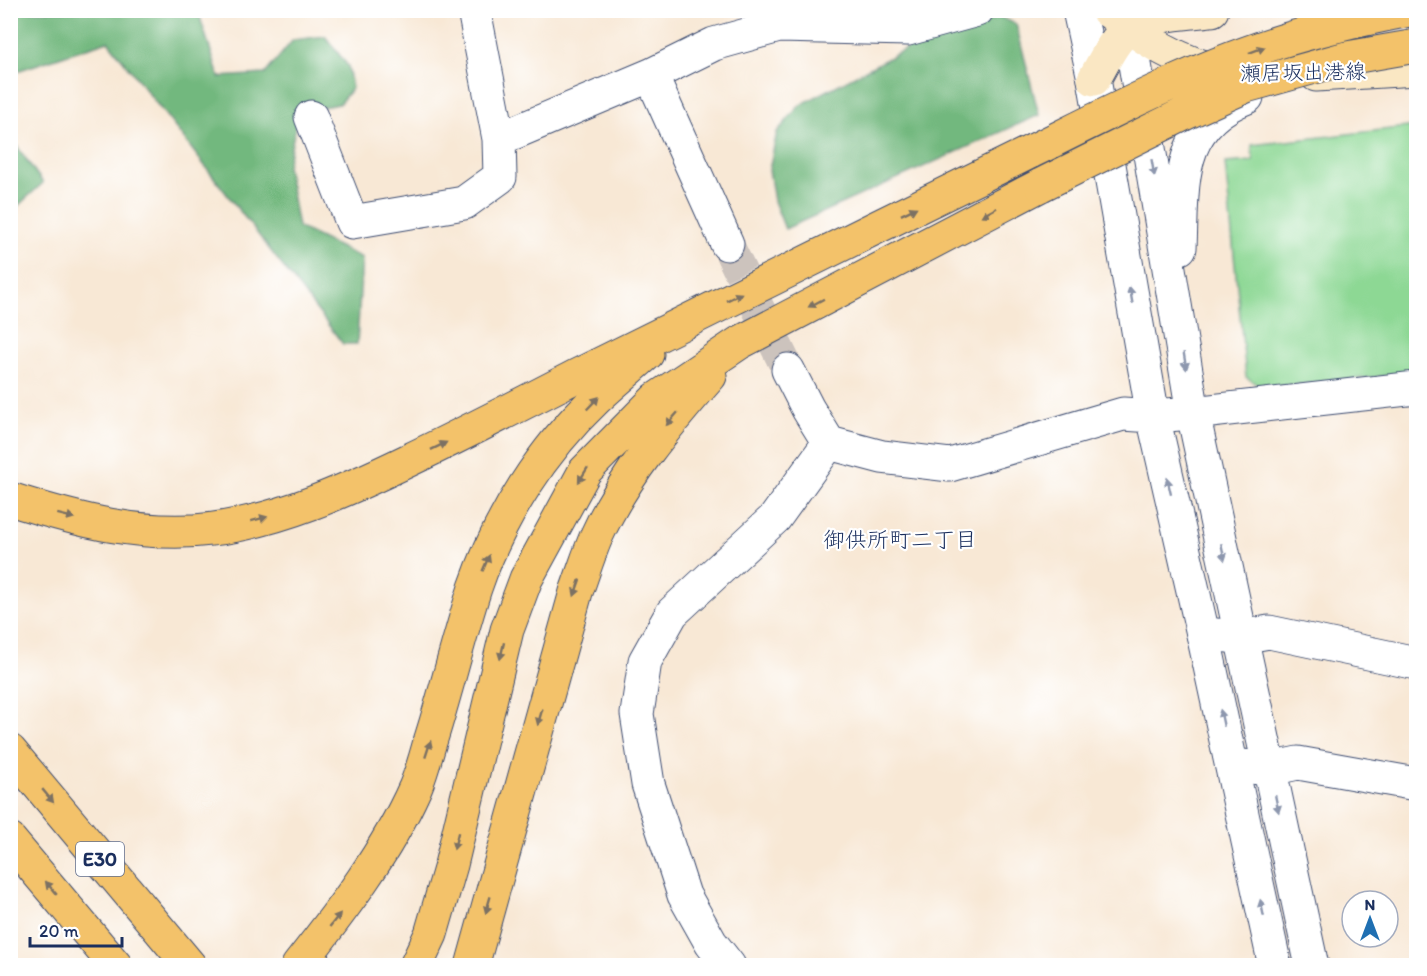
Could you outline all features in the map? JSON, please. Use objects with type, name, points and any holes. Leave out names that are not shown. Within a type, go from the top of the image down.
[{"type":"highway","points":[[10,499],[103,525],[157,531],[212,529],[257,520],[306,505],[360,484],[1163,87],[1287,39],[1336,25],[1409,10]]},
{"type":"highway","points":[[416,966],[431,934],[451,865],[507,630],[526,579],[585,471],[656,399],[739,343],[1041,185],[1186,113],[1246,87],[1347,58],[1416,46]]},
{"type":"highway","points":[[298,966],[339,914],[382,850],[416,787],[445,697],[475,588],[499,530],[532,474],[594,401],[682,323]]},
{"type":"highway","points":[[472,966],[576,592],[597,534],[630,478],[665,427],[739,343]]},
{"type":"highway","name":"E30","points":[[10,751],[190,966]]},
{"type":"highway","name":"E30","points":[[10,840],[116,966]]},
{"type":"main road","points":[[1094,79],[1114,45],[1120,16],[1149,20],[1212,10]]},
{"type":"main road","name":"瀬居坂出港線","points":[[1120,16],[1173,55],[1202,67],[1246,75],[1323,75],[1416,69]]},
{"type":"street","points":[[311,117],[352,222],[464,203],[500,177],[499,139],[474,10]]},
{"type":"street","points":[[499,139],[651,75],[714,44],[779,26],[908,29],[928,17],[977,10]]},
{"type":"street","points":[[1078,10],[1094,79],[1153,416],[1275,966]]},
{"type":"street","points":[[1120,16],[1193,413],[1312,966]]},
{"type":"street","points":[[651,75],[727,244]]},
{"type":"street","points":[[1176,311],[1183,179],[1188,153],[1198,131],[1215,114],[1243,99],[1280,86],[1323,75]]},
{"type":"street","points":[[788,370],[808,409],[830,444],[882,457],[950,465],[1123,414],[1153,416],[1193,413],[1416,388]]},
{"type":"street","points":[[729,966],[711,943],[684,896],[648,784],[637,714],[645,661],[672,613],[775,518],[830,444]]},
{"type":"street","points":[[1203,634],[1240,637],[1269,632],[1416,663]]},
{"type":"street","points":[[1232,765],[1270,769],[1298,763],[1416,784]]},
{"type":"green space","points":[[10,11],[198,11],[219,77],[265,74],[293,40],[325,36],[348,66],[352,88],[339,104],[299,111],[287,166],[298,227],[362,258],[357,344],[343,344],[108,41],[11,73]]},
{"type":"green space","points":[[1000,17],[1016,24],[1039,115],[785,229],[774,201],[769,170],[777,132],[800,105],[911,46]]},
{"type":"green space","points":[[1416,126],[1416,373],[1262,388],[1246,377],[1225,163],[1253,161],[1252,145]]},
{"type":"green space","points":[[11,138],[43,183],[10,212]]},
{"type":"tunnel","points":[[727,244],[788,370]]},
{"type":"district","name":"御供所町二丁目","points":[[900,539]]}]
